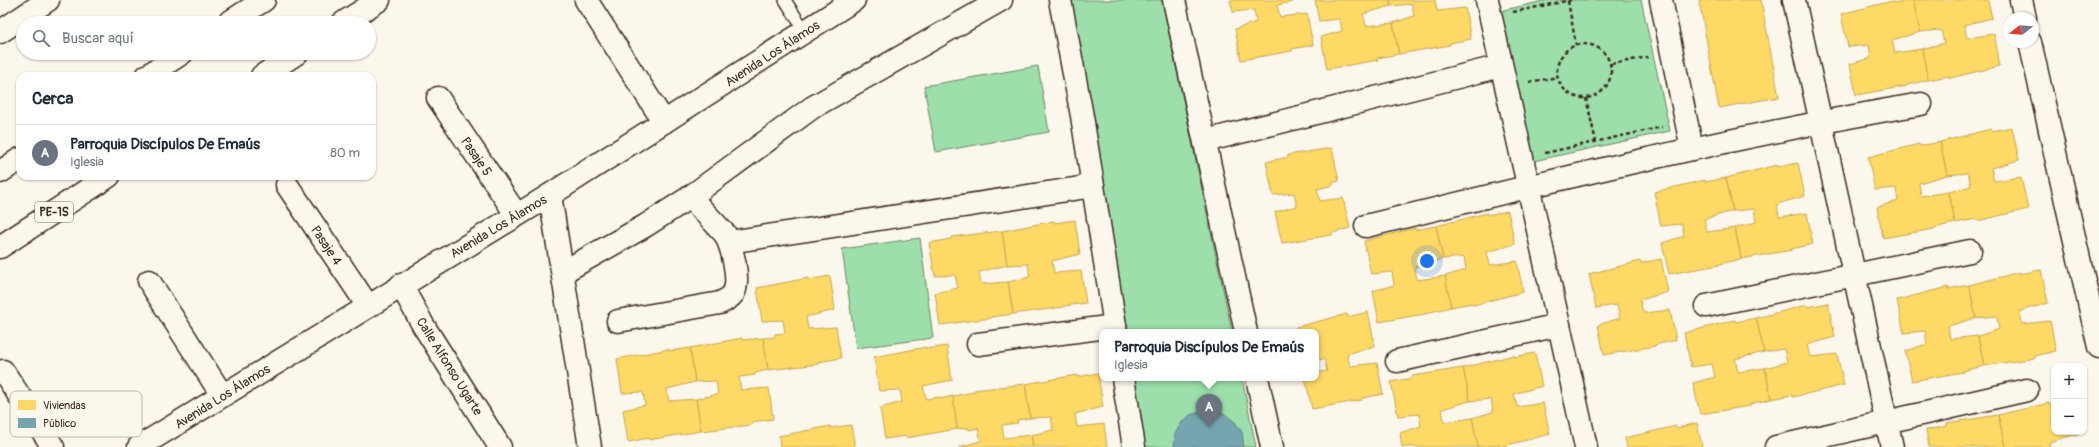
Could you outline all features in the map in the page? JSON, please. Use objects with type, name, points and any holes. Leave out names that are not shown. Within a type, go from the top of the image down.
[{"type":"main road","points":[[24,16],[48,0]]},
{"type":"main road","points":[[238,13],[264,0]]},
{"type":"main road","points":[[355,16],[379,0]]},
{"type":"main road","points":[[586,0],[664,122]]},
{"type":"main road","name":"Avenida Los Álamos","points":[[139,447],[516,214],[550,195],[806,33],[854,0]]},
{"type":"main road","points":[[563,272],[645,226],[690,197],[813,107],[1001,0]]},
{"type":"main road","points":[[1060,0],[1093,186],[1116,329]]},
{"type":"main road","points":[[1174,0],[1245,329]]},
{"type":"main road","points":[[1661,0],[1692,149]]},
{"type":"main road","points":[[1794,0],[1892,447]]},
{"type":"main road","points":[[2021,0],[2024,12]]},
{"type":"main road","points":[[1492,1],[1501,66],[1586,447]]},
{"type":"main road","points":[[0,32],[16,21]]},
{"type":"main road","points":[[2031,48],[2099,346]]},
{"type":"main road","points":[[153,72],[171,60]]},
{"type":"main road","points":[[268,72],[287,60]]},
{"type":"main road","points":[[1205,141],[1501,66]]},
{"type":"main road","name":"Pasaje 5","points":[[438,98],[516,214]]},
{"type":"main road","points":[[1366,226],[1528,186],[1692,149],[1820,121],[1921,104]]},
{"type":"main road","points":[[0,172],[16,162]]},
{"type":"main road","name":"PE-1S","points":[[0,247],[103,180]]},
{"type":"main road","name":"Pasaje 4","points":[[287,185],[368,306]]},
{"type":"main road","points":[[729,242],[1093,186]]},
{"type":"main road","points":[[550,195],[590,447]]},
{"type":"main road","points":[[618,320],[720,303],[728,299],[734,293],[736,285],[734,263],[729,242],[725,234],[690,197]]},
{"type":"main road","points":[[1706,306],[1970,251]]},
{"type":"main road","points":[[149,281],[222,395]]},
{"type":"main road","name":"Calle Alfonso Ugarte","points":[[401,285],[422,325],[500,447]]},
{"type":"main road","points":[[1397,361],[1559,325]]},
{"type":"main road","points":[[978,344],[1099,331]]},
{"type":"main road","points":[[3,370],[17,391]]},
{"type":"main road","points":[[1123,381],[1134,447]]},
{"type":"main road","points":[[1257,381],[1272,447]]},
{"type":"main road","points":[[1776,447],[2027,390]]},
{"type":"main road","points":[[47,437],[53,447]]},
{"type":"lane","points":[[785,0],[806,33]]},
{"type":"path","points":[[1568,1],[1576,45]]},
{"type":"path","points":[[1576,45],[1592,45],[1600,49],[1611,64],[1611,74],[1606,87],[1595,96],[1586,98],[1576,96],[1568,92],[1558,77],[1560,58],[1566,51],[1576,45]]},
{"type":"path","points":[[1646,50],[1649,64]]},
{"type":"path","points":[[1611,64],[1648,57]]},
{"type":"path","points":[[1523,83],[1558,77]]},
{"type":"path","points":[[1586,98],[1596,142]]},
{"type":"path","points":[[1537,154],[1662,129],[1661,122]]},
{"type":"green space","points":[[1069,0],[1162,0],[1231,329],[1121,329]]},
{"type":"green space","points":[[1548,0],[1641,0],[1670,131],[1529,162],[1495,12]]},
{"type":"green space","points":[[1038,66],[1049,132],[936,152],[924,86]]},
{"type":"green space","points":[[920,238],[933,338],[856,348],[842,249]]},
{"type":"green space","points":[[1129,381],[1243,381],[1256,447],[1140,447]]},
{"type":"building: Viviendas","points":[[1230,0],[1292,0],[1293,2],[1277,5],[1280,17],[1307,14],[1313,45],[1292,49],[1292,51],[1241,60],[1235,29],[1256,22],[1254,10],[1233,12]]},
{"type":"building: Viviendas","points":[[1315,0],[1390,0],[1391,6],[1363,14],[1366,26],[1393,23],[1399,54],[1377,58],[1378,60],[1327,69],[1321,37],[1342,31],[1340,19],[1319,21]]},
{"type":"building: Viviendas","points":[[1390,0],[1435,0],[1437,11],[1465,8],[1471,39],[1450,43],[1450,45],[1399,54],[1393,23],[1414,16],[1412,4],[1391,6]]},
{"type":"building: Viviendas","points":[[1699,0],[1761,0],[1779,97],[1719,108]]},
{"type":"building: Viviendas","points":[[1913,0],[1920,32],[1892,40],[1895,53],[1922,49],[1928,80],[1907,86],[1856,95],[1850,64],[1871,58],[1869,45],[1848,47],[1841,14],[1892,1],[1893,3]]},
{"type":"building: Viviendas","points":[[1913,0],[1988,0],[1992,18],[1964,25],[1967,38],[1994,34],[2000,66],[1950,78],[1949,76],[1928,80],[1922,49],[1944,43],[1941,30],[1920,32]]},
{"type":"building: Viviendas","points":[[2012,127],[2019,160],[1991,168],[1994,181],[2021,177],[2028,209],[1977,221],[1976,219],[1955,223],[1949,192],[1971,186],[1968,173],[1947,175],[1940,142],[1991,129],[1992,131]]},
{"type":"building: Viviendas","points":[[1940,142],[1947,175],[1919,183],[1921,196],[1949,192],[1955,223],[1934,229],[1883,238],[1877,207],[1898,201],[1896,188],[1875,190],[1868,157],[1919,144],[1920,146]]},
{"type":"building: Viviendas","points":[[1332,148],[1339,181],[1332,183],[1333,185],[1317,189],[1320,201],[1343,198],[1350,228],[1332,233],[1332,235],[1282,243],[1275,212],[1297,206],[1294,193],[1273,195],[1266,162],[1288,157],[1288,155]]},
{"type":"building: Viviendas","points":[[1798,163],[1805,196],[1777,204],[1779,217],[1807,213],[1813,244],[1791,249],[1792,250],[1741,259],[1735,228],[1756,222],[1754,209],[1733,211],[1726,178],[1777,165],[1777,167]]},
{"type":"building: Viviendas","points":[[1726,178],[1733,211],[1704,219],[1707,232],[1735,228],[1741,259],[1719,265],[1669,274],[1662,243],[1684,236],[1682,224],[1661,226],[1654,192],[1705,180],[1705,182]]},
{"type":"building: Viviendas","points":[[1508,211],[1515,244],[1487,252],[1490,265],[1517,261],[1523,292],[1473,305],[1472,303],[1451,307],[1445,276],[1466,270],[1464,257],[1443,259],[1436,226],[1487,213],[1487,215]]},
{"type":"building: Viviendas","points":[[1075,220],[1080,254],[1052,261],[1054,273],[1081,271],[1086,303],[1013,314],[1008,282],[1030,277],[1028,264],[1007,265],[1002,231],[1054,221],[1054,223]]},
{"type":"building: Viviendas","points":[[1436,226],[1443,259],[1415,267],[1417,280],[1445,276],[1451,307],[1430,313],[1379,322],[1373,291],[1394,285],[1392,272],[1371,274],[1364,241],[1415,228],[1415,230]]},
{"type":"building: Viviendas","points":[[1002,231],[1007,265],[979,272],[981,284],[1008,282],[1013,314],[940,325],[935,293],[958,288],[955,275],[935,276],[929,243],[951,239],[951,237]]},
{"type":"building: Viviendas","points":[[1661,259],[1668,292],[1640,300],[1643,313],[1670,310],[1676,340],[1655,346],[1604,355],[1598,325],[1620,318],[1617,305],[1596,308],[1589,274],[1640,261],[1641,263]]},
{"type":"building: Viviendas","points":[[2041,270],[2048,303],[2020,311],[2022,324],[2050,321],[2056,351],[2034,356],[2035,358],[1984,366],[1978,336],[1999,329],[1997,316],[1976,318],[1969,285],[2020,272],[2020,274]]},
{"type":"building: Viviendas","points":[[830,276],[835,310],[806,317],[808,329],[836,327],[841,358],[818,362],[819,364],[768,370],[763,338],[775,337],[775,334],[785,333],[783,320],[762,321],[757,288],[808,278],[809,280]]},
{"type":"building: Viviendas","points":[[1969,285],[1976,318],[1948,326],[1950,339],[1978,336],[1984,366],[1962,371],[1963,372],[1912,381],[1905,351],[1927,344],[1925,331],[1904,333],[1897,300],[1948,287],[1948,289]]},
{"type":"building: Viviendas","points":[[1828,303],[1835,337],[1807,345],[1810,357],[1837,354],[1844,385],[1793,397],[1792,395],[1771,399],[1765,368],[1787,362],[1784,349],[1764,352],[1756,318],[1807,305],[1808,307]]},
{"type":"building: Viviendas","points":[[1368,312],[1375,346],[1347,354],[1350,366],[1377,363],[1383,394],[1362,398],[1362,400],[1312,409],[1306,381],[1319,381],[1319,372],[1327,371],[1324,359],[1319,360],[1319,329],[1296,329],[1296,327],[1347,314],[1348,317]]},
{"type":"building: Viviendas","points":[[1756,318],[1764,352],[1735,359],[1738,372],[1765,368],[1771,399],[1750,404],[1750,406],[1700,414],[1693,383],[1715,377],[1712,364],[1691,367],[1684,333],[1735,320],[1736,322]]},
{"type":"building: Viviendas","points":[[742,338],[742,340],[763,338],[768,370],[755,373],[755,375],[739,377],[741,390],[769,388],[773,419],[752,422],[752,425],[701,431],[696,399],[718,394],[716,381],[695,382],[690,348]]},
{"type":"building: Viviendas","points":[[947,346],[952,380],[923,386],[926,399],[940,397],[940,399],[953,396],[957,429],[906,438],[906,436],[885,439],[880,408],[902,402],[900,390],[879,391],[874,357],[926,347],[926,349]]},
{"type":"building: Viviendas","points":[[690,348],[695,382],[667,389],[669,401],[696,399],[701,431],[628,442],[623,410],[645,405],[643,392],[622,393],[617,359],[669,349],[669,351]]},
{"type":"building: Viviendas","points":[[1535,353],[1542,386],[1514,394],[1517,407],[1543,403],[1550,434],[1499,447],[1499,445],[1478,447],[1472,418],[1493,412],[1491,399],[1470,401],[1463,368],[1514,355],[1514,357]]},
{"type":"building: Viviendas","points":[[1463,368],[1470,401],[1442,409],[1444,422],[1472,418],[1478,447],[1402,447],[1400,433],[1421,426],[1419,414],[1398,416],[1391,382],[1412,378],[1412,376]]},
{"type":"building: Viviendas","points":[[1098,373],[1103,407],[1075,414],[1077,427],[1104,424],[1107,447],[1033,447],[1031,435],[1053,430],[1051,417],[1030,418],[1025,384],[1077,375],[1077,377]]},
{"type":"building: Viviendas","points":[[1025,384],[1030,418],[1017,420],[1018,423],[1002,425],[1004,438],[1031,435],[1033,447],[959,447],[981,441],[978,428],[969,430],[969,428],[957,429],[953,396],[974,392],[974,390]]},
{"type":"building: Viviendas","points":[[2049,403],[2049,405],[2051,405],[2051,435],[2074,435],[2049,442],[2050,447],[2005,447],[1998,415]]},
{"type":"building: Viviendas","points":[[1998,415],[2005,447],[1929,447],[1926,430],[1947,426],[1947,423]]},
{"type":"building: Viviendas","points":[[1697,423],[1702,447],[1627,447],[1625,438],[1676,426],[1677,428]]},
{"type":"building: Viviendas","points":[[851,425],[855,447],[780,447],[779,436],[830,426],[831,428]]},
{"type":"building: Público","points":[[1214,410],[1225,414],[1235,422],[1242,432],[1244,447],[1174,447],[1175,434],[1181,423],[1190,415],[1202,411]]},
{"type":"place","name":"Parroquia Discípulos De Emaús","points":[[1209,427]]}]
